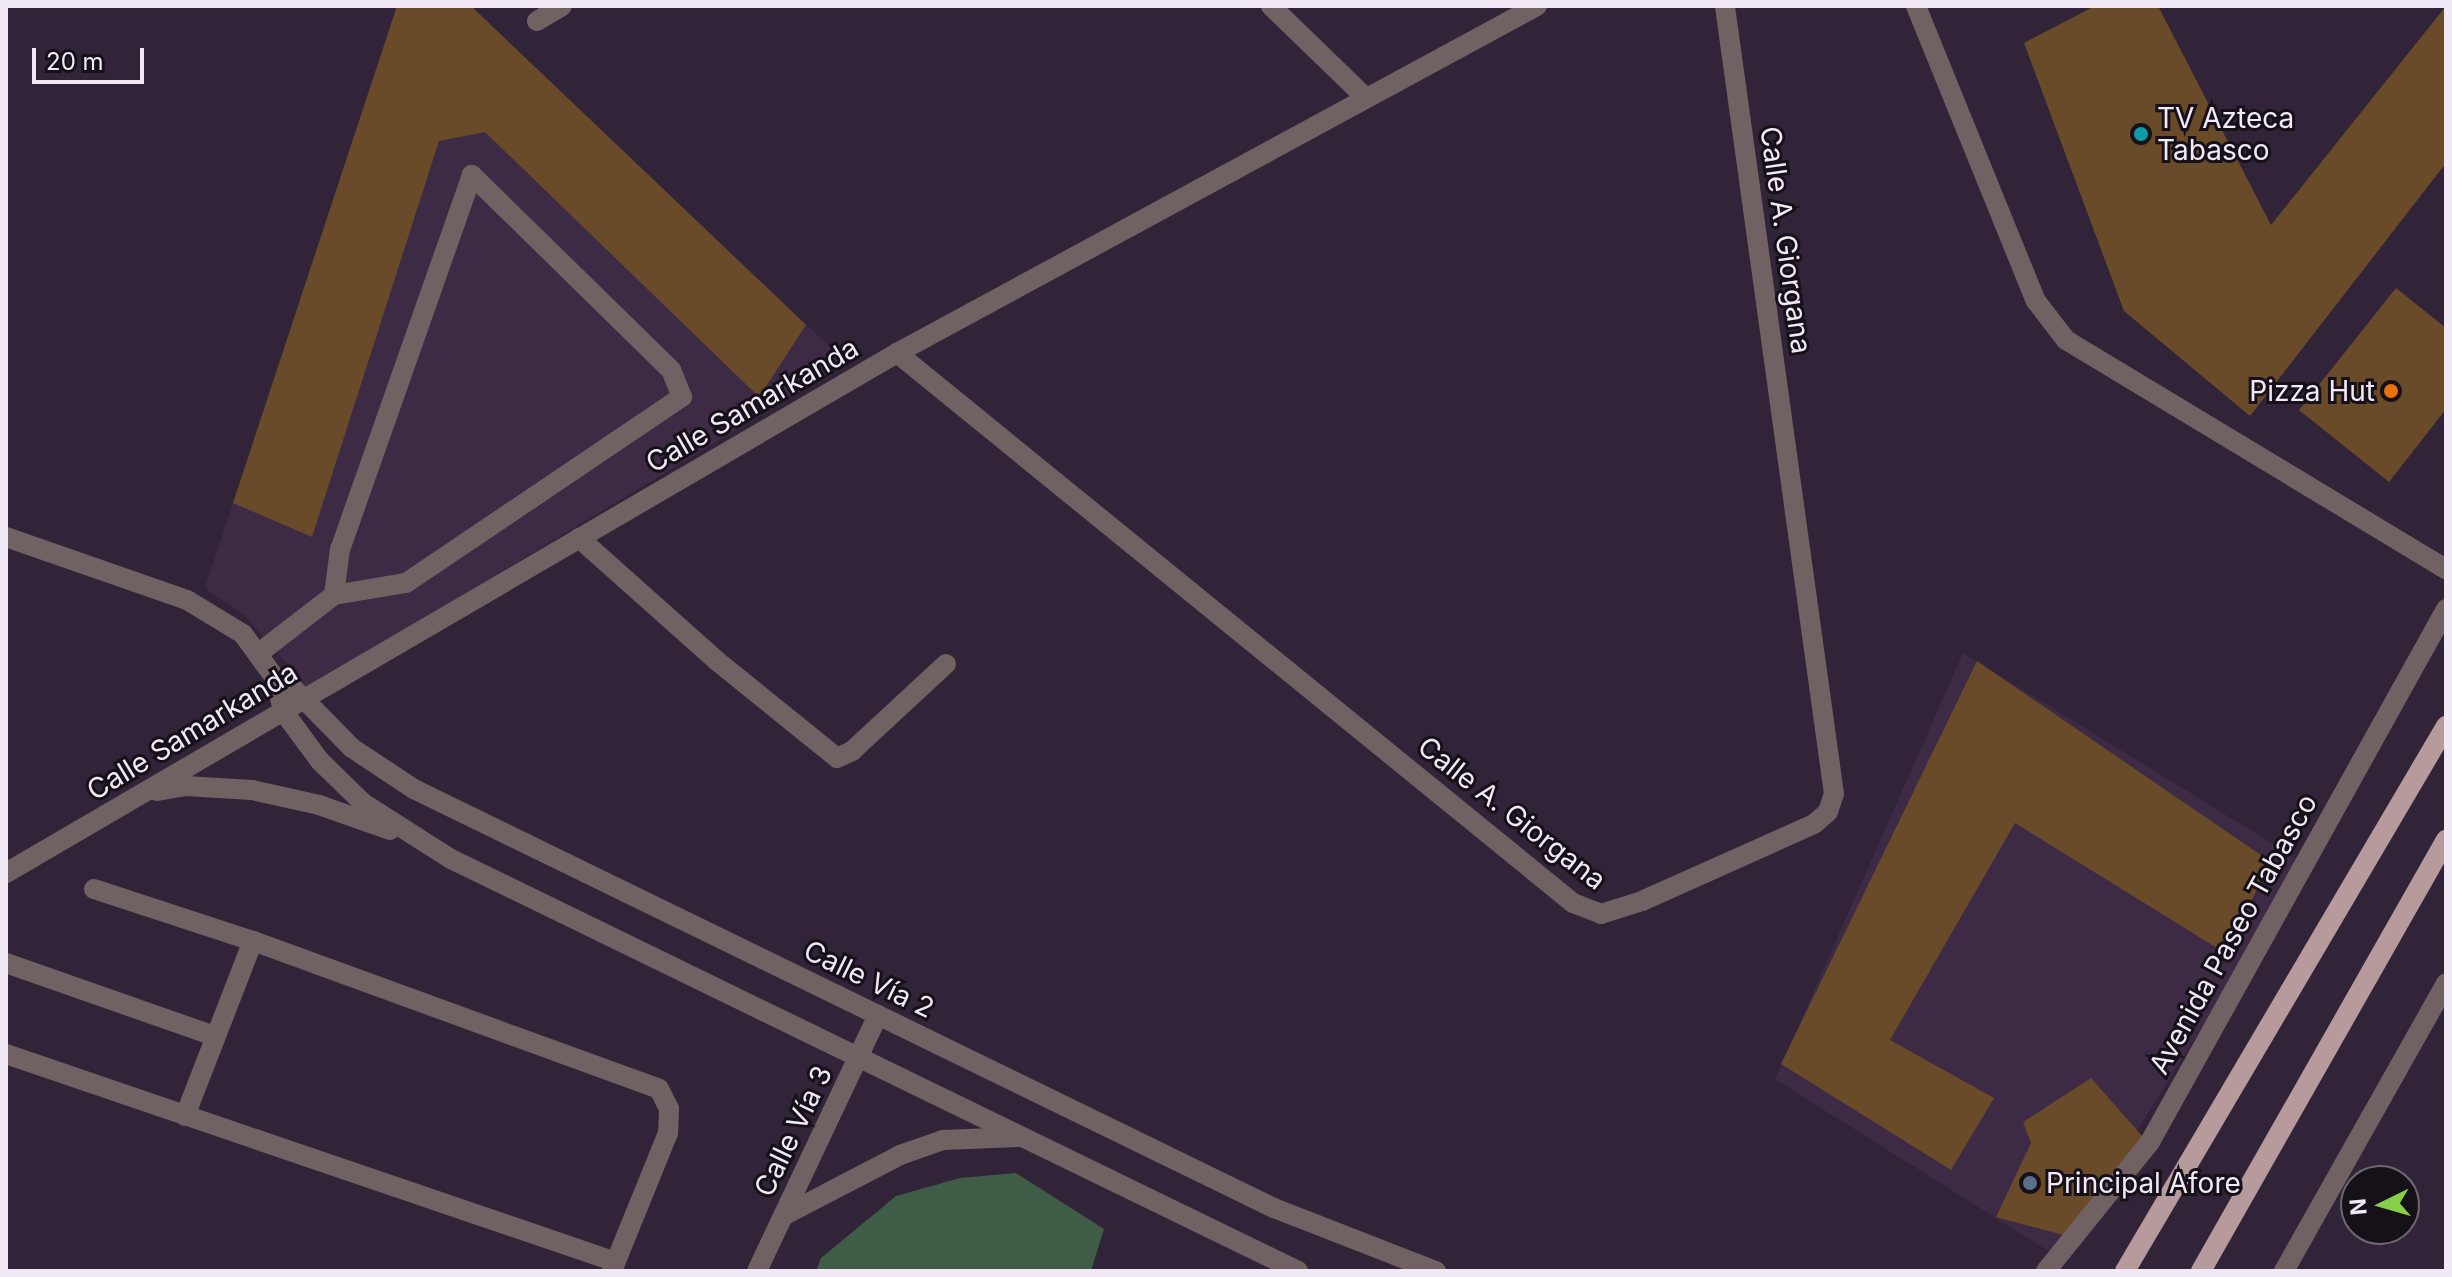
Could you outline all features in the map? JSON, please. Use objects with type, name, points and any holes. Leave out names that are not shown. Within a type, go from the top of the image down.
[{"type":"main road","points":[[2126,1269],[2446,726]]},
{"type":"main road","points":[[2201,1271],[2446,840]]},
{"type":"street","points":[[537,21],[562,6]]},
{"type":"street","points":[[1271,6],[1365,97]]},
{"type":"street","name":"Calle Samarkanda","points":[[6,873],[897,353],[1537,6]]},
{"type":"street","name":"Calle A. Giorgana","points":[[897,353],[1573,903],[1601,914],[1642,901],[1806,829],[1828,812],[1834,794],[1725,6]]},
{"type":"street","points":[[1916,6],[2036,301],[2066,340],[2446,569]]},
{"type":"street","points":[[259,653],[334,595],[406,583],[682,397],[671,370],[472,175],[340,549],[334,595]]},
{"type":"street","points":[[6,537],[187,600],[243,634],[275,678],[283,711],[341,784],[430,845]]},
{"type":"street","points":[[579,538],[717,661],[837,758],[852,751],[946,664]]},
{"type":"street","name":"Avenida Paseo Tabasco","points":[[2049,1270],[2150,1142],[2446,609]]},
{"type":"street","name":"Calle Vía 2","points":[[275,678],[305,696],[352,748],[414,789],[1274,1208],[1436,1271]]},
{"type":"street","points":[[141,794],[185,786],[282,795],[430,845],[1298,1271]]},
{"type":"street","points":[[6,1054],[614,1266],[668,1133],[669,1109],[659,1089],[253,941],[94,889]]},
{"type":"street","points":[[185,1116],[253,941]]},
{"type":"street","points":[[6,963],[215,1036]]},
{"type":"street","points":[[2284,1271],[2446,984]]},
{"type":"street","name":"Calle Vía 3","points":[[757,1271],[878,1015]]},
{"type":"street","points":[[783,1216],[900,1155],[943,1140],[1022,1137]]},
{"type":"shaded area","points":[[397,6],[471,6],[847,363],[308,688],[244,615],[205,588]]},
{"type":"shaded area","points":[[1963,653],[2304,863],[2071,1237],[2066,1262],[1775,1079]]},
{"type":"green space","points":[[1016,1173],[1104,1229],[1091,1271],[816,1271],[821,1258],[896,1196],[960,1178]]},
{"type":"building","points":[[397,6],[471,6],[806,325],[759,397],[485,132],[439,141],[312,537],[233,503]]},
{"type":"building","points":[[2095,6],[2158,6],[2271,225],[2446,6],[2446,163],[2250,416],[2124,311],[2024,43]]},
{"type":"building","points":[[2396,288],[2446,328],[2446,409],[2389,482],[2299,410]]},
{"type":"building","points":[[1977,661],[2271,862],[2225,953],[2015,823],[1890,1040],[1994,1098],[1951,1170],[1781,1064]]},
{"type":"building","points":[[2091,1078],[2143,1137],[2071,1237],[1996,1217],[2031,1143],[2023,1122]]},
{"type":"place","name":"TV Azteca Tabasco","points":[[2141,134]]},
{"type":"place","name":"Pizza Hut","points":[[2391,391]]},
{"type":"place","name":"Principal Afore","points":[[2030,1183]]}]
